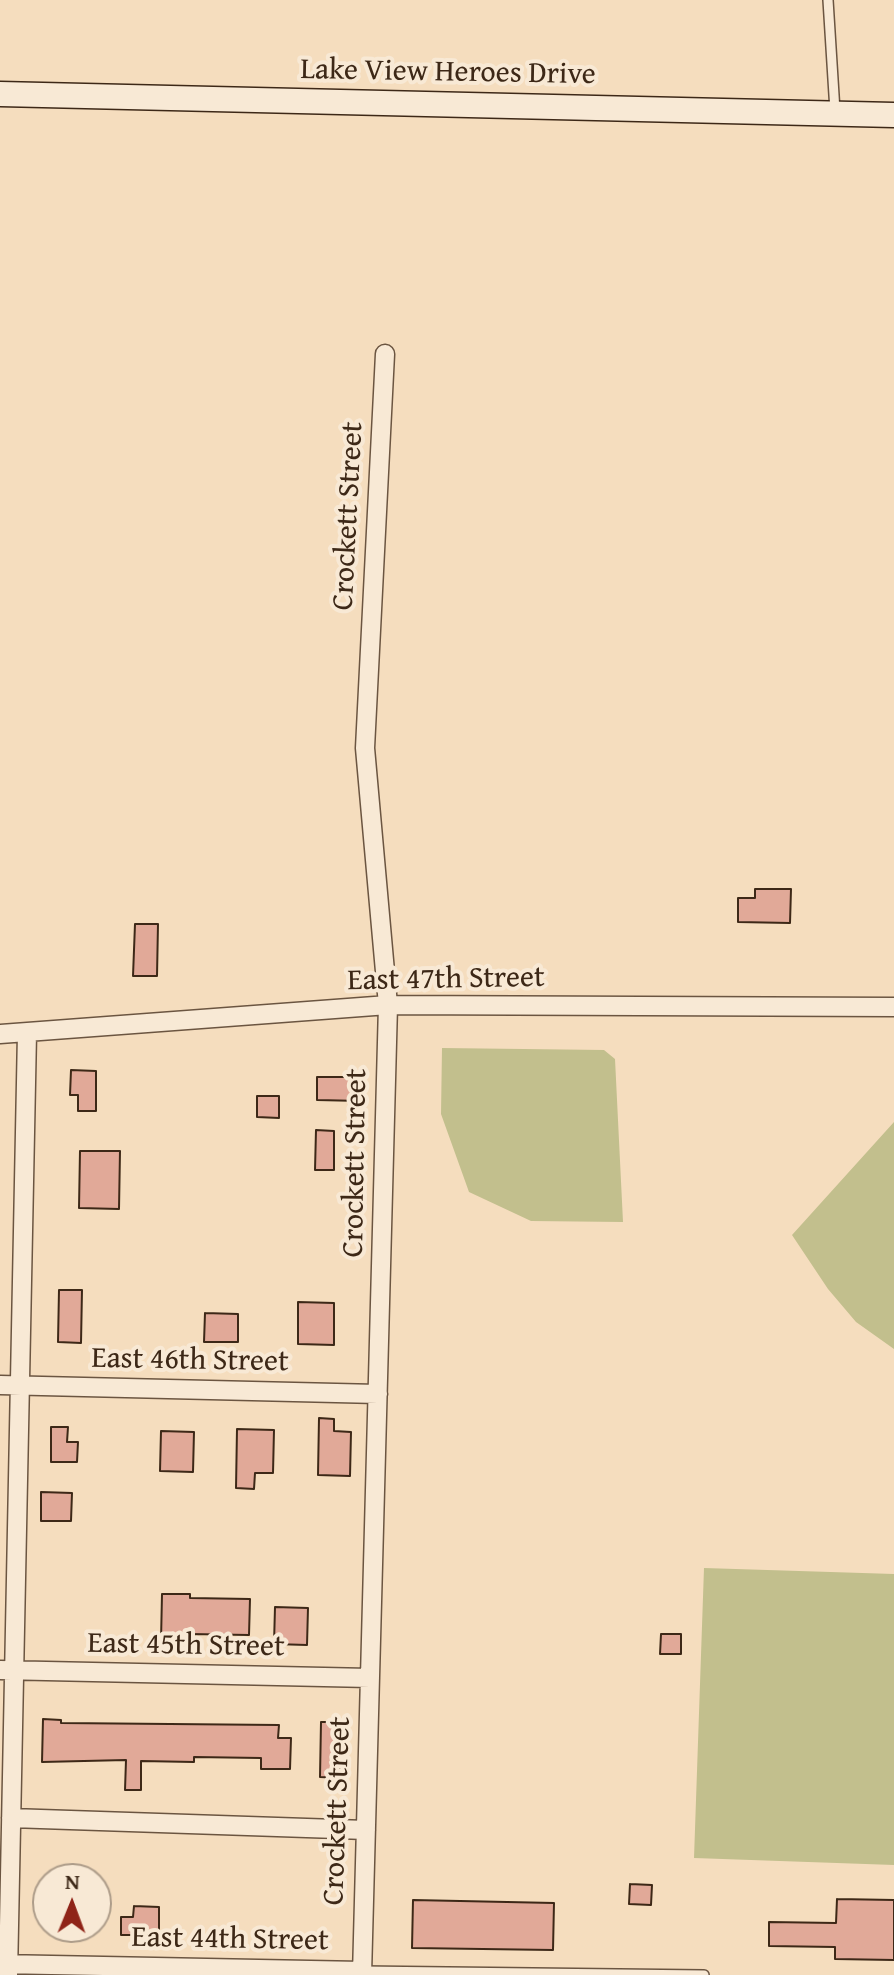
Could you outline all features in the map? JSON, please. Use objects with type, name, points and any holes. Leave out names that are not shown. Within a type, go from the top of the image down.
[{"type":"street","name":"Lake View Heroes Drive","points":[[0,94],[894,115]]},
{"type":"street","name":"Crockett Street","points":[[362,1973],[388,1005],[365,748],[385,354]]},
{"type":"street","name":"East 47th Street","points":[[0,1034],[388,1005],[894,1007]]},
{"type":"street","points":[[5,1968],[11,1818],[7,1670],[20,1385],[27,1033]]},
{"type":"street","name":"East 46th Street","points":[[0,1385],[378,1394]]},
{"type":"street","name":"East 45th Street","points":[[7,1670],[370,1678]]},
{"type":"street","points":[[11,1818],[366,1830]]},
{"type":"street","name":"East 44th Street","points":[[5,1968],[362,1973]]},
{"type":"lane","points":[[828,0],[835,114]]},
{"type":"lane","points":[[362,1973],[704,1975]]},
{"type":"shaded area","points":[[442,1048],[604,1050],[615,1059],[623,1222],[531,1221],[469,1192],[441,1114]]},
{"type":"shaded area","points":[[894,1122],[894,1349],[856,1322],[828,1289],[792,1235]]},
{"type":"shaded area","points":[[704,1568],[894,1574],[894,1865],[694,1858]]},
{"type":"building","points":[[755,889],[791,889],[790,923],[738,922],[738,898],[755,898]]},
{"type":"building","points":[[135,924],[158,924],[157,976],[133,976]]},
{"type":"building","points":[[71,1070],[96,1071],[96,1111],[78,1111],[78,1095],[70,1095]]},
{"type":"building","points":[[317,1077],[362,1077],[361,1101],[317,1100]]},
{"type":"building","points":[[257,1096],[279,1096],[279,1118],[257,1117]]},
{"type":"building","points":[[316,1130],[334,1131],[334,1170],[315,1170]]},
{"type":"building","points":[[80,1151],[120,1151],[119,1209],[79,1208]]},
{"type":"building","points":[[59,1290],[82,1290],[81,1343],[58,1342]]},
{"type":"building","points":[[298,1302],[334,1303],[334,1345],[298,1344]]},
{"type":"building","points":[[205,1313],[238,1314],[238,1342],[204,1342]]},
{"type":"building","points":[[319,1418],[334,1419],[334,1431],[351,1432],[350,1476],[318,1475]]},
{"type":"building","points":[[51,1427],[68,1427],[67,1442],[78,1442],[77,1462],[51,1462]]},
{"type":"building","points":[[237,1429],[274,1430],[273,1473],[255,1473],[254,1489],[236,1488]]},
{"type":"building","points":[[161,1431],[194,1432],[193,1472],[160,1471]]},
{"type":"building","points":[[41,1492],[72,1493],[71,1521],[41,1521]]},
{"type":"building","points":[[162,1594],[190,1594],[190,1598],[250,1599],[249,1635],[189,1634],[189,1641],[161,1641]]},
{"type":"building","points":[[275,1607],[308,1608],[307,1645],[274,1644]]},
{"type":"building","points":[[661,1634],[681,1634],[681,1654],[660,1654]]},
{"type":"building","points":[[43,1719],[61,1720],[61,1723],[279,1725],[278,1738],[291,1738],[290,1769],[261,1769],[261,1758],[194,1757],[194,1762],[141,1761],[141,1790],[125,1790],[126,1760],[42,1762]]},
{"type":"building","points":[[321,1722],[341,1722],[340,1778],[320,1777]]},
{"type":"building","points":[[630,1884],[652,1885],[651,1905],[629,1904]]},
{"type":"building","points":[[837,1899],[894,1900],[894,1960],[835,1959],[835,1947],[769,1946],[769,1922],[836,1923]]},
{"type":"building","points":[[413,1900],[554,1903],[553,1950],[412,1948]]},
{"type":"building","points":[[134,1906],[159,1907],[159,1935],[121,1935],[121,1917],[133,1917]]}]
